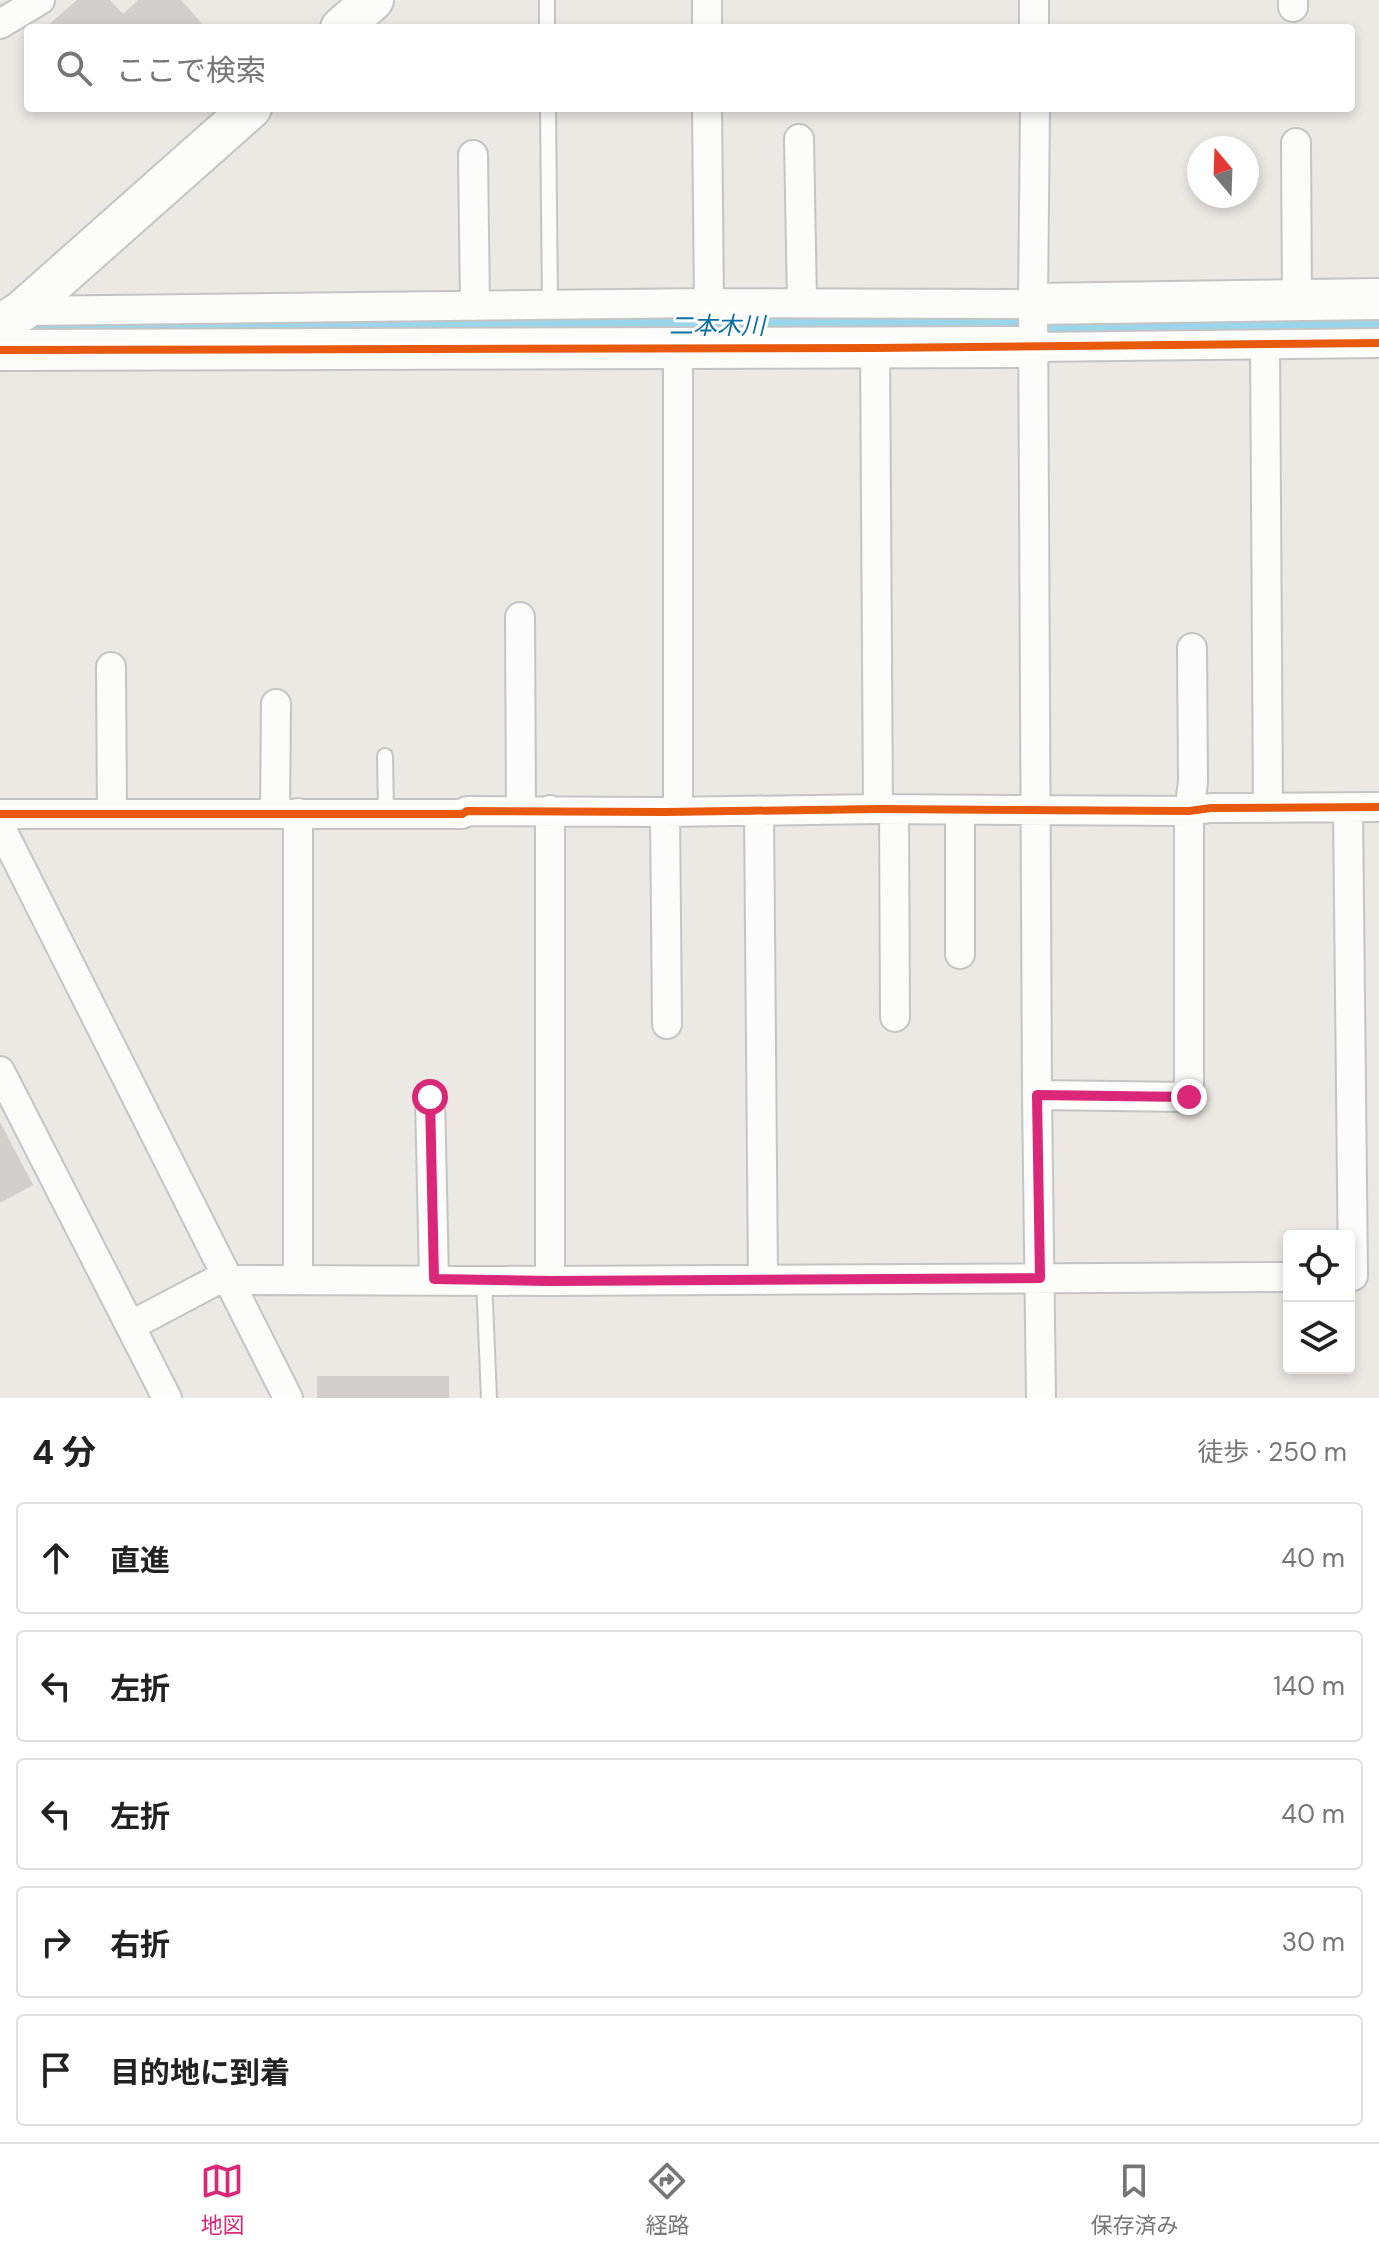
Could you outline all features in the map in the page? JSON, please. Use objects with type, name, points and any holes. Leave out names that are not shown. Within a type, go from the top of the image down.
[{"type":"street","points":[[0,24],[40,0]]},
{"type":"street","points":[[346,24],[373,0]]},
{"type":"street","points":[[707,0],[707,24]]},
{"type":"street","points":[[1034,0],[1034,24]]},
{"type":"street","points":[[11,318],[246,112]]},
{"type":"street","points":[[707,112],[709,303]]},
{"type":"street","points":[[1035,112],[1033,304],[1041,1398]]},
{"type":"street","points":[[799,139],[802,303]]},
{"type":"street","points":[[1296,143],[1297,301]]},
{"type":"street","points":[[473,155],[475,306]]},
{"type":"street","points":[[11,318],[475,306],[1379,299]]},
{"type":"street","points":[[0,350],[875,348],[1379,343]]},
{"type":"street","points":[[1265,345],[1268,808]]},
{"type":"street","points":[[667,1024],[678,348]]},
{"type":"street","points":[[875,348],[886,809],[895,1017]]},
{"type":"street","points":[[520,617],[521,810]]},
{"type":"street","points":[[1037,1095],[1189,1097],[1192,648]]},
{"type":"street","points":[[111,667],[112,813]]},
{"type":"street","points":[[276,704],[286,813],[298,1279]]},
{"type":"street","points":[[0,814],[462,814],[467,811],[521,810],[672,812],[886,809],[1189,811],[1379,807]]},
{"type":"street","points":[[1348,808],[1360,1276]]},
{"type":"street","points":[[550,810],[550,1281]]},
{"type":"street","points":[[960,810],[960,954]]},
{"type":"street","points":[[759,811],[763,1280]]},
{"type":"street","points":[[0,826],[288,1398]]},
{"type":"street","points":[[0,1071],[167,1398]]},
{"type":"street","points":[[430,1097],[434,1279]]},
{"type":"street","points":[[130,1326],[217,1280],[1283,1277]]},
{"type":"lane","points":[[547,0],[547,24]]},
{"type":"lane","points":[[548,112],[550,305]]},
{"type":"lane","points":[[385,756],[386,813]]},
{"type":"lane","points":[[484,1279],[489,1398]]},
{"type":"building","points":[[77,0],[110,0],[123,14],[138,0],[181,0],[202,24],[50,24]]},
{"type":"building","points":[[0,1122],[33,1185],[0,1203]]},
{"type":"building","points":[[317,1376],[449,1376],[449,1398],[317,1398]]},
{"type":"waterway","name":"二本木川","points":[[56,327],[1379,324]]},
{"type":"cycle path","points":[[0,350],[875,348],[1379,343]]},
{"type":"cycle path","points":[[0,814],[462,814],[467,811],[878,809],[1189,811],[1211,808],[1379,807]]},
{"type":"route","points":[[430,1097],[434,1279],[550,1281],[1040,1278],[1037,1095],[1189,1097]]}]
